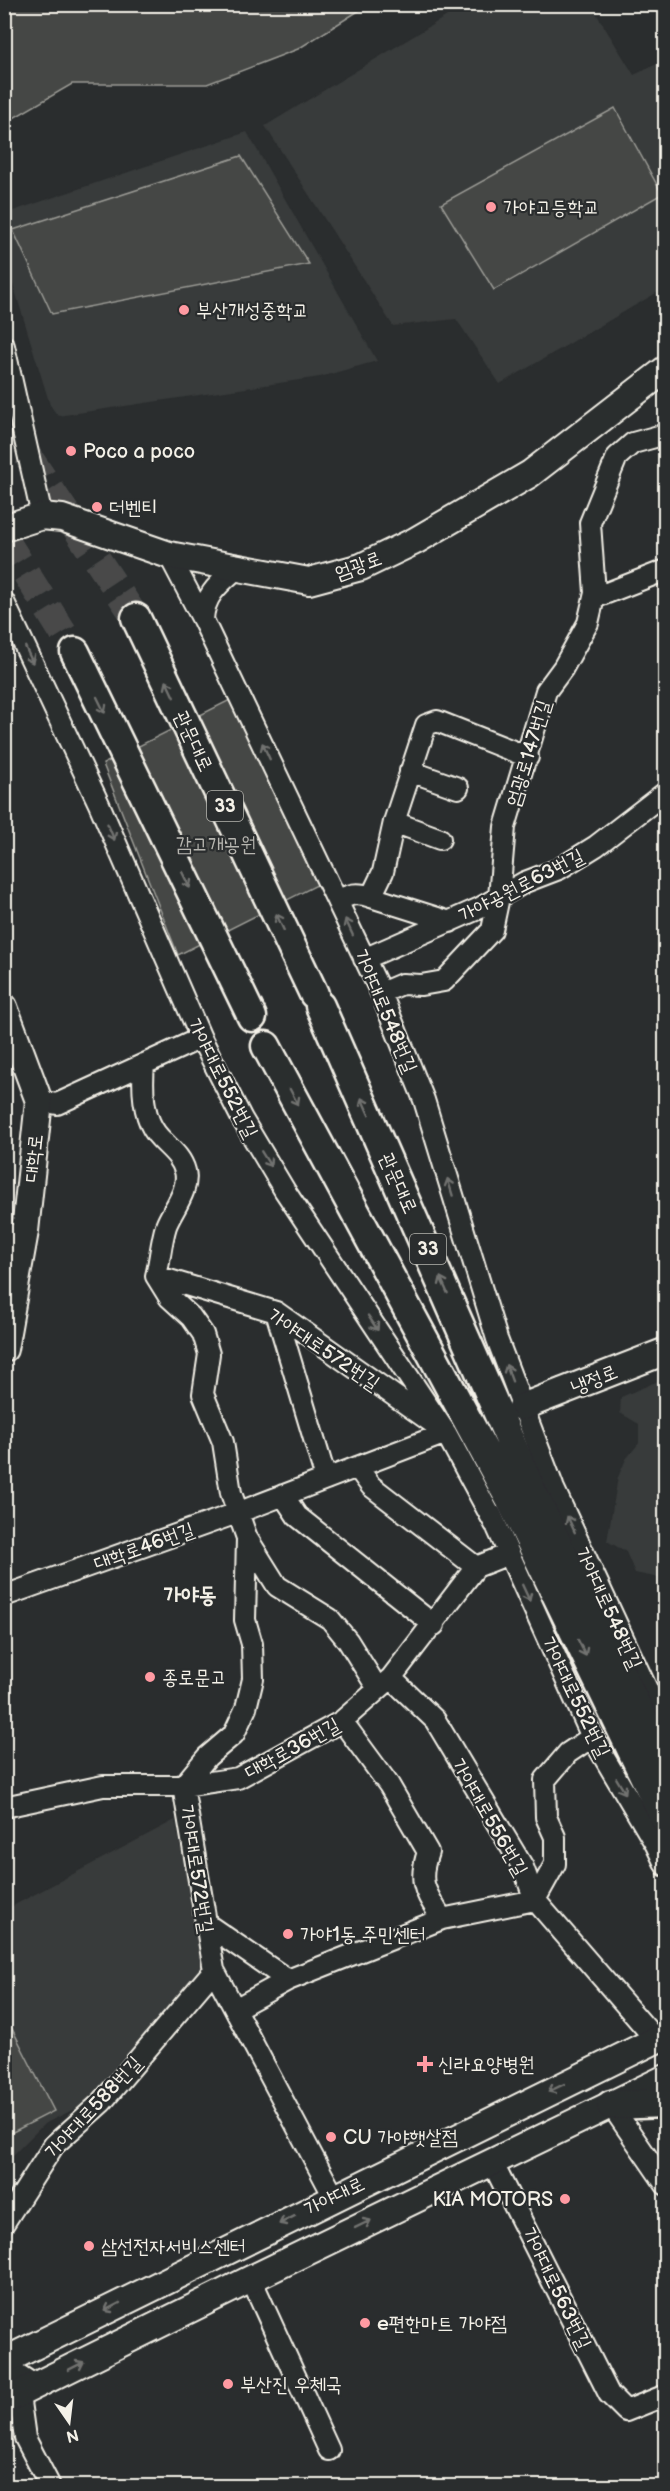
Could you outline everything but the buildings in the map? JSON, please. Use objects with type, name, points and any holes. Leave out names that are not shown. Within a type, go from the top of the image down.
[{"type":"highway","name":"관문대로","points":[[136,618],[317,1000],[458,1317],[532,1493]]},
{"type":"highway","points":[[75,652],[252,1017]]},
{"type":"highway","name":"33","points":[[266,1046],[427,1343],[532,1493],[666,1766]]},
{"type":"highway","name":"33","points":[[532,1493],[666,1821]]},
{"type":"highway","points":[[607,2107],[666,2103]]},
{"type":"main road","name":"엄광로","points":[[28,519],[169,555],[309,581],[361,567],[415,541],[530,474],[666,369]]},
{"type":"main road","name":"대학로","points":[[4,1007],[39,1101],[14,1237],[4,1349]]},
{"type":"main road","name":"냉정로","points":[[522,1407],[666,1350]]},
{"type":"main road","name":"가야대로","points":[[4,2363],[334,2196],[661,2037]]},
{"type":"main road","points":[[583,2075],[618,2070],[625,2073],[628,2080],[626,2088],[607,2107]]},
{"type":"main road","name":"가야대로","points":[[16,2398],[251,2278],[666,2078]]},
{"type":"street","points":[[4,346],[28,519]]},
{"type":"street","points":[[4,398],[28,519]]},
{"type":"street","name":"엄광로147번길","points":[[381,993],[402,984],[421,985],[444,981],[492,930],[499,897],[505,827],[528,757],[546,691],[563,668],[588,623],[594,598],[590,523],[617,457],[633,443],[666,434]]},
{"type":"street","name":"가야대로548번길","points":[[169,555],[203,620],[381,993],[424,1100],[497,1339],[522,1407],[532,1493],[666,1730]]},
{"type":"street","points":[[203,620],[204,606],[214,588],[237,568]]},
{"type":"street","points":[[594,598],[666,570]]},
{"type":"street","name":"가야대로552번길","points":[[4,602],[99,804],[201,1038],[242,1119],[285,1191],[446,1433],[495,1524],[592,1737],[666,1866]]},
{"type":"street","points":[[371,897],[383,872],[394,822],[426,725],[437,721],[528,757]]},
{"type":"street","points":[[410,771],[458,788]]},
{"type":"street","name":"가야공원로63번길","points":[[364,959],[450,922],[525,882],[559,869],[596,846],[666,792]]},
{"type":"street","points":[[394,822],[440,839]]},
{"type":"street","points":[[337,902],[350,894],[360,893],[450,922]]},
{"type":"street","points":[[39,1101],[57,1104],[201,1038]]},
{"type":"street","points":[[144,1064],[142,1084],[146,1108],[158,1136],[176,1153],[186,1172],[181,1196],[166,1227],[156,1276]]},
{"type":"street","name":"가야대로572번길","points":[[156,1276],[276,1312],[446,1433]]},
{"type":"street","name":"가야대로572번길","points":[[156,1276],[169,1298],[191,1317],[203,1334],[209,1354],[203,1394],[223,1442],[237,1513],[246,1538],[277,1586],[330,1619],[385,1684]]},
{"type":"street","points":[[276,1312],[326,1479]]},
{"type":"street","name":"가야대로552번길","points":[[427,1343],[495,1524]]},
{"type":"street","name":"대학로46번길","points":[[4,1596],[284,1496],[446,1433]]},
{"type":"street","points":[[357,1467],[371,1486],[476,1567],[509,1554]]},
{"type":"street","points":[[284,1496],[297,1516],[434,1625]]},
{"type":"street","name":"가야대로572번길","points":[[246,1538],[245,1620],[252,1644],[254,1679],[246,1708],[234,1734],[207,1757],[183,1786],[214,1970],[334,2196]]},
{"type":"street","name":"대학로36번길","points":[[4,1807],[103,1786],[183,1786],[238,1778],[342,1721],[385,1684],[434,1625],[476,1567]]},
{"type":"street","name":"가야대로556번길","points":[[385,1684],[435,1720],[523,1867],[535,1900],[661,2037]]},
{"type":"street","points":[[342,1721],[389,1785],[428,1852],[422,1871],[427,1895],[442,1919]]},
{"type":"street","points":[[236,2009],[288,1980],[442,1919],[535,1900],[555,1864],[555,1837],[546,1817],[545,1780],[568,1753],[592,1737]]},
{"type":"street","points":[[205,1923],[288,1980]]},
{"type":"street","name":"가야대로588번길","points":[[4,2223],[54,2145],[102,2102],[214,1970]]},
{"type":"street","points":[[607,2107],[666,2185]]},
{"type":"street","name":"가야대로563번길","points":[[492,2162],[609,2394],[626,2411],[666,2395]]},
{"type":"street","points":[[251,2278],[328,2450]]},
{"type":"street","points":[[4,2363],[16,2398],[25,2438],[50,2487]]},
{"type":"shaded area","name":"가야고등학교","points":[[465,5],[591,5],[634,75],[665,60],[665,288],[500,384],[456,319],[393,326],[265,126]]},
{"type":"shaded area","name":"부산개성중학교","points":[[247,132],[377,361],[320,377],[58,416],[50,405],[5,258],[4,214]]},
{"type":"shaded area","points":[[665,1378],[666,1579],[664,1579],[635,1573],[626,1552],[607,1541],[618,1477],[626,1459],[639,1443],[639,1424],[620,1413],[621,1397]]},
{"type":"shaded area","points":[[175,1820],[207,1975],[101,2096],[44,2124],[5,2163],[5,1910]]},
{"type":"green space","points":[[5,4],[368,5],[298,49],[207,84],[72,84],[5,123]]},
{"type":"green space","points":[[615,108],[662,194],[494,290],[441,204]]},
{"type":"green space","points":[[241,156],[309,264],[52,314],[13,230]]},
{"type":"green space","name":"감고개공원","points":[[232,699],[319,884],[178,955],[103,764]]},
{"type":"green space","points":[[4,2013],[54,2111],[5,2136],[4,2136]]},
{"type":"tunnel","points":[[4,420],[136,618]]},
{"type":"tunnel","points":[[4,538],[75,652]]},
{"type":"place","name":"가야고등학교","points":[[491,207]]},
{"type":"place","name":"부산개성중학교","points":[[184,310]]},
{"type":"place","name":"Poco a poco","points":[[71,451]]},
{"type":"place","name":"더벤티","points":[[97,507]]},
{"type":"place","name":"종로문고","points":[[150,1677]]},
{"type":"place","name":"가야1동 주민센터","points":[[288,1934]]},
{"type":"place","name":"신라요양병원","points":[[425,2064]]},
{"type":"place","name":"CU 가야햇살점","points":[[331,2137]]},
{"type":"place","name":"KIA MOTORS","points":[[565,2199]]},
{"type":"place","name":"삼선전자서비스센터","points":[[89,2246]]},
{"type":"place","name":"e편한마트 가야점","points":[[365,2323]]},
{"type":"place","name":"부산진 우체국","points":[[228,2384]]},
{"type":"district","name":"가야동","points":[[190,1594]]}]
